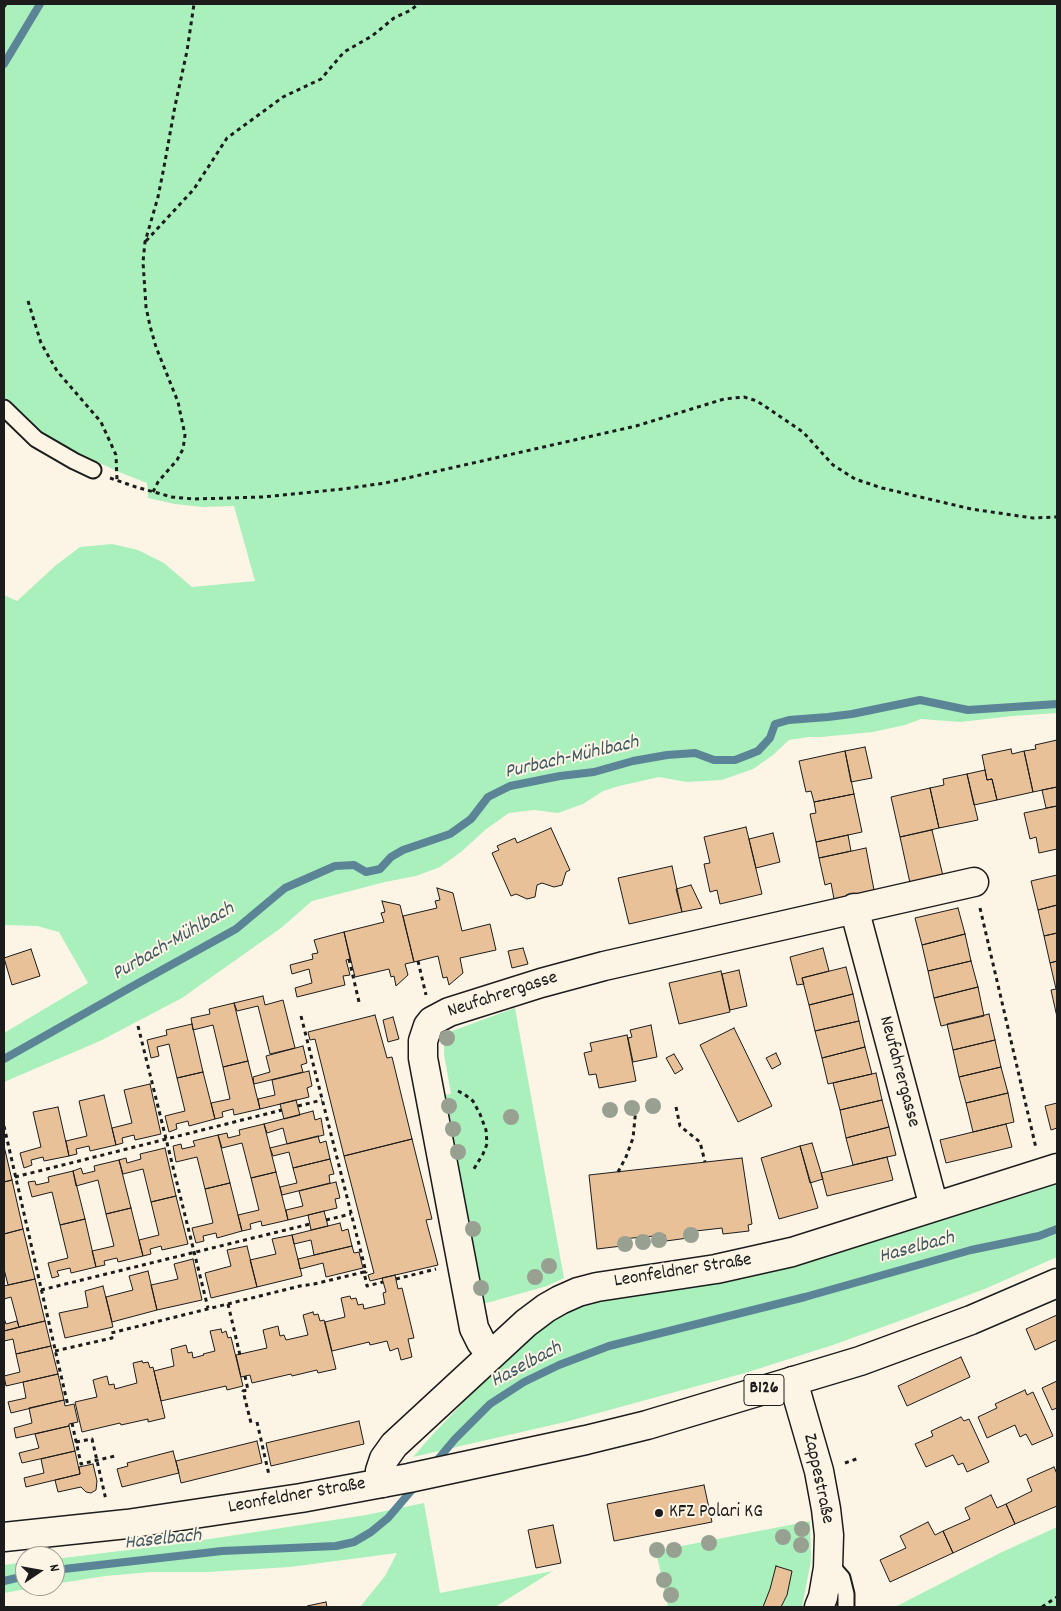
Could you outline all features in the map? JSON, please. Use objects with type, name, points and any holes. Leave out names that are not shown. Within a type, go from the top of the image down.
[{"type":"street","name":"Neufahrergasse","points":[[491,1355],[481,1342],[472,1320],[423,1058],[423,1041],[428,1026],[432,1021],[449,1012],[541,983],[604,966],[974,882]]},
{"type":"street","name":"Neufahrergasse","points":[[854,908],[934,1207]]},
{"type":"street","name":"Leonfeldner Straße","points":[[382,1483],[380,1472],[384,1459],[394,1445],[526,1323],[546,1308],[578,1292],[597,1287],[716,1269],[801,1250],[1057,1168]]},
{"type":"street","name":"Leonfeldner Straße","points":[[4,1537],[83,1529],[301,1498],[409,1478],[586,1440],[647,1425],[860,1362],[971,1320],[1057,1283]]},
{"type":"street","name":"Zappestraße","points":[[793,1382],[818,1472],[826,1509],[829,1535],[828,1568],[823,1597],[819,1607]]},
{"type":"lane","points":[[4,408],[36,439],[93,470]]},
{"type":"lane","points":[[828,1568],[835,1570],[842,1578],[846,1594],[846,1607]]},
{"type":"path","points":[[153,492],[158,482],[177,460],[183,449],[185,435],[178,402],[156,347],[150,326],[144,284],[145,242],[158,197],[187,51],[194,4]]},
{"type":"path","points":[[145,242],[194,189],[227,138],[284,97],[321,79],[344,52],[372,36],[394,18],[411,10],[418,4]]},
{"type":"path","points":[[28,301],[41,343],[57,371],[101,422],[116,456],[117,481]]},
{"type":"path","points":[[93,470],[117,481],[172,497],[194,499],[263,497],[385,483],[627,428],[724,399],[744,397],[757,401],[803,432],[833,465],[855,479],[882,488],[971,510],[1033,518],[1057,517]]},
{"type":"path","points":[[974,882],[1036,1149]]},
{"type":"path","points":[[348,960],[359,1002]]},
{"type":"path","points":[[418,961],[426,996]]},
{"type":"path","points":[[301,1016],[366,1272],[364,1272],[367,1286],[383,1282]]},
{"type":"path","points":[[138,1026],[208,1308]]},
{"type":"path","points":[[455,1090],[473,1101],[486,1130],[487,1144],[484,1154],[470,1175]]},
{"type":"path","points":[[298,1106],[322,1100]]},
{"type":"path","points":[[676,1106],[680,1126],[700,1142],[705,1162]]},
{"type":"path","points":[[618,1172],[633,1138],[636,1108]]},
{"type":"path","points":[[15,1177],[282,1110]]},
{"type":"path","points":[[4,1126],[68,1406]]},
{"type":"path","points":[[326,1220],[351,1214]]},
{"type":"path","points":[[41,1290],[310,1224]]},
{"type":"path","points":[[396,1279],[436,1269],[438,1276]]},
{"type":"path","points":[[56,1351],[112,1338],[111,1333],[208,1308],[364,1272]]},
{"type":"path","points":[[228,1304],[240,1355]]},
{"type":"path","points":[[245,1376],[248,1390],[243,1391],[251,1423]]},
{"type":"path","points":[[257,1422],[271,1483]]},
{"type":"path","points":[[72,1423],[81,1464],[115,1456]]},
{"type":"path","points":[[76,1442],[92,1438],[108,1506]]},
{"type":"path","points":[[1042,1607],[1057,1598]]},
{"type":"green space","points":[[4,4],[1057,4],[1057,713],[960,722],[921,719],[905,725],[873,732],[789,740],[773,755],[753,769],[722,780],[686,782],[659,777],[603,791],[583,804],[558,813],[534,810],[509,813],[440,867],[416,876],[312,901],[281,928],[182,998],[100,1041],[4,1082],[4,1033],[88,983],[59,932],[37,926],[4,925],[4,595],[17,601],[55,566],[80,547],[112,544],[138,550],[164,563],[192,587],[255,581],[234,506],[202,507],[148,498],[147,483],[78,453],[39,431],[4,398]]},
{"type":"green space","points":[[515,1008],[564,1278],[547,1286],[483,1304],[445,1095],[451,1094],[444,1044],[447,1036],[452,1031]]},
{"type":"green space","points":[[1057,1184],[1057,1257],[987,1288],[833,1345],[745,1373],[565,1422],[413,1457],[502,1362],[542,1328],[576,1308],[622,1296],[716,1283],[774,1270],[859,1246]]},
{"type":"green space","points":[[424,1503],[440,1593],[553,1571],[495,1607],[360,1607],[385,1576],[397,1553],[290,1567],[208,1572],[151,1572],[105,1576],[65,1582],[65,1558],[177,1544],[366,1515]]},
{"type":"green space","points":[[810,1521],[811,1561],[802,1607],[668,1607],[656,1551]]},
{"type":"green space","points":[[1057,1527],[1057,1607],[895,1607],[1000,1553]]},
{"type":"green space","points":[[15,1563],[15,1591],[4,1593],[4,1565]]},
{"type":"building","points":[[1057,740],[1057,787],[1033,792],[1024,751],[1036,749],[1035,745]]},
{"type":"building","points":[[865,747],[872,778],[851,782],[845,751]]},
{"type":"building","points":[[1011,749],[1012,754],[1024,751],[1033,792],[997,800],[992,779],[987,780],[982,755]]},
{"type":"building","points":[[845,751],[854,794],[814,802],[811,791],[806,792],[799,761]]},
{"type":"building","points":[[985,770],[987,780],[992,779],[997,800],[974,805],[967,774]]},
{"type":"building","points":[[967,774],[978,820],[939,828],[930,788],[944,785],[943,779]]},
{"type":"building","points":[[1057,787],[1057,806],[1046,808],[1042,790]]},
{"type":"building","points":[[930,788],[939,828],[900,837],[891,797]]},
{"type":"building","points":[[854,794],[862,832],[816,842],[810,814],[816,813],[814,802]]},
{"type":"building","points":[[1057,806],[1057,849],[1039,853],[1036,837],[1030,839],[1024,813]]},
{"type":"building","points":[[746,827],[762,894],[720,904],[717,890],[710,892],[704,864],[710,863],[704,837]]},
{"type":"building","points":[[551,828],[570,870],[566,872],[562,885],[554,887],[542,883],[537,885],[535,897],[527,899],[516,894],[511,896],[492,853],[499,850],[497,846],[515,838],[517,843]]},
{"type":"building","points":[[932,830],[943,876],[910,883],[900,837]]},
{"type":"building","points":[[773,833],[780,862],[756,868],[749,839]]},
{"type":"building","points":[[848,835],[851,851],[819,858],[816,842]]},
{"type":"building","points":[[866,848],[874,890],[834,899],[831,883],[825,885],[819,858]]},
{"type":"building","points":[[672,866],[682,912],[629,924],[618,878]]},
{"type":"building","points":[[1057,875],[1057,905],[1038,910],[1031,881]]},
{"type":"building","points":[[691,885],[702,908],[682,912],[676,889]]},
{"type":"building","points":[[437,888],[453,893],[462,931],[490,924],[496,950],[460,958],[463,973],[449,985],[447,977],[443,978],[438,956],[414,962],[403,916],[437,908],[435,901],[440,900]]},
{"type":"building","points":[[382,901],[400,905],[414,962],[405,964],[408,975],[396,986],[394,976],[391,977],[389,969],[355,977],[344,932],[384,922],[381,913],[385,912]]},
{"type":"building","points":[[1057,905],[1057,933],[1044,936],[1038,910]]},
{"type":"building","points":[[958,908],[965,934],[922,945],[915,918]]},
{"type":"building","points":[[344,932],[350,959],[346,960],[350,975],[343,976],[345,985],[297,997],[295,988],[312,983],[309,969],[292,974],[290,965],[313,959],[312,954],[318,953],[314,940]]},
{"type":"building","points":[[1057,933],[1057,961],[1050,963],[1044,936]]},
{"type":"building","points":[[965,934],[971,961],[928,971],[922,945]]},
{"type":"building","points":[[523,948],[528,964],[512,968],[508,951]]},
{"type":"building","points":[[823,948],[829,971],[802,978],[804,984],[797,985],[790,957]]},
{"type":"building","points":[[31,949],[40,976],[12,985],[4,958]]},
{"type":"building","points":[[971,961],[978,987],[934,998],[928,971]]},
{"type":"building","points":[[1057,961],[1057,989],[1056,989],[1050,963]]},
{"type":"building","points":[[846,967],[853,994],[809,1005],[802,978]]},
{"type":"building","points":[[739,970],[747,1006],[730,1010],[722,974]]},
{"type":"building","points":[[721,971],[730,1012],[679,1024],[669,983]]},
{"type":"building","points":[[978,987],[984,1016],[941,1026],[934,998]]},
{"type":"building","points":[[1057,989],[1057,1017],[1051,990]]},
{"type":"building","points":[[853,994],[859,1021],[815,1031],[809,1005]]},
{"type":"building","points":[[263,996],[265,1005],[283,1000],[295,1048],[270,1054],[258,1006],[237,1011],[234,1003]]},
{"type":"building","points":[[234,1003],[248,1061],[223,1067],[213,1025],[193,1030],[191,1018],[210,1014],[209,1009]]},
{"type":"building","points":[[989,1014],[995,1040],[953,1050],[947,1024]]},
{"type":"building","points":[[375,1015],[387,1058],[392,1057],[412,1139],[344,1156],[315,1039],[310,1040],[308,1032]]},
{"type":"building","points":[[393,1017],[399,1039],[388,1042],[383,1020]]},
{"type":"building","points":[[859,1021],[865,1047],[822,1058],[815,1031]]},
{"type":"building","points":[[192,1024],[203,1072],[177,1078],[169,1044],[157,1047],[159,1056],[151,1058],[147,1040],[167,1035],[166,1030]]},
{"type":"building","points":[[651,1025],[657,1057],[633,1062],[628,1038],[632,1037],[630,1030]]},
{"type":"building","points":[[734,1028],[772,1106],[738,1122],[700,1045]]},
{"type":"building","points":[[627,1035],[636,1081],[599,1088],[596,1074],[589,1075],[584,1053],[592,1051],[590,1043]]},
{"type":"building","points":[[995,1040],[1001,1067],[959,1077],[953,1050]]},
{"type":"building","points":[[303,1046],[307,1063],[301,1065],[303,1072],[254,1084],[253,1077],[270,1072],[266,1056]]},
{"type":"building","points":[[865,1047],[872,1074],[828,1084],[822,1058]]},
{"type":"building","points":[[776,1053],[781,1064],[772,1069],[766,1058]]},
{"type":"building","points":[[674,1054],[683,1069],[675,1074],[666,1058]]},
{"type":"building","points":[[248,1061],[260,1109],[234,1115],[233,1109],[222,1112],[223,1117],[215,1119],[211,1103],[230,1099],[223,1067]]},
{"type":"building","points":[[1001,1067],[1008,1093],[966,1103],[959,1077]]},
{"type":"building","points":[[309,1071],[312,1086],[307,1088],[309,1097],[260,1109],[258,1099],[275,1095],[272,1080]]},
{"type":"building","points":[[203,1072],[215,1119],[189,1126],[188,1121],[176,1124],[177,1129],[169,1132],[165,1116],[185,1111],[177,1078]]},
{"type":"building","points":[[876,1073],[882,1100],[840,1110],[833,1083]]},
{"type":"building","points":[[150,1084],[161,1134],[135,1140],[134,1135],[122,1138],[123,1143],[116,1145],[112,1128],[132,1123],[124,1090]]},
{"type":"building","points":[[1008,1093],[1014,1122],[973,1132],[966,1103]]},
{"type":"building","points":[[104,1095],[116,1145],[90,1151],[89,1146],[76,1149],[77,1154],[69,1156],[66,1141],[87,1136],[79,1101]]},
{"type":"building","points":[[296,1100],[300,1115],[284,1119],[280,1104]]},
{"type":"building","points":[[882,1100],[889,1127],[846,1138],[840,1110]]},
{"type":"building","points":[[1057,1103],[1057,1128],[1051,1130],[1045,1106]]},
{"type":"building","points":[[58,1107],[69,1156],[44,1161],[43,1157],[31,1160],[32,1165],[24,1168],[20,1153],[41,1147],[33,1112]]},
{"type":"building","points":[[313,1111],[315,1120],[321,1118],[324,1135],[287,1144],[283,1128],[267,1133],[264,1124]]},
{"type":"building","points":[[264,1124],[276,1172],[251,1178],[242,1143],[222,1148],[218,1135],[227,1133],[228,1138],[240,1135],[239,1130]]},
{"type":"building","points":[[1006,1124],[1012,1147],[946,1163],[940,1140]]},
{"type":"building","points":[[889,1127],[896,1155],[853,1165],[846,1138]]},
{"type":"building","points":[[218,1135],[230,1183],[205,1189],[197,1157],[176,1162],[173,1146],[181,1144],[182,1149],[195,1146],[193,1141]]},
{"type":"building","points":[[318,1136],[320,1143],[326,1141],[330,1159],[293,1168],[289,1152],[273,1156],[270,1148]]},
{"type":"building","points":[[412,1139],[432,1219],[426,1220],[438,1265],[370,1281],[368,1275],[374,1273],[344,1156]]},
{"type":"building","points":[[812,1143],[823,1179],[810,1183],[800,1146]]},
{"type":"building","points":[[4,1146],[12,1180],[4,1182]]},
{"type":"building","points":[[800,1146],[818,1208],[779,1219],[761,1158]]},
{"type":"building","points":[[165,1148],[176,1196],[151,1202],[143,1169],[123,1174],[119,1160],[126,1158],[127,1163],[141,1159],[140,1154]]},
{"type":"building","points":[[887,1157],[893,1180],[827,1196],[821,1173]]},
{"type":"building","points":[[742,1158],[752,1224],[748,1225],[749,1231],[723,1234],[722,1228],[687,1232],[688,1238],[666,1241],[665,1235],[622,1239],[622,1246],[597,1249],[589,1175]]},
{"type":"building","points":[[330,1159],[334,1174],[329,1175],[330,1183],[282,1195],[280,1187],[297,1183],[293,1168]]},
{"type":"building","points":[[119,1160],[131,1208],[106,1214],[98,1180],[76,1186],[73,1171],[81,1168],[83,1174],[95,1171],[94,1166]]},
{"type":"building","points":[[73,1171],[85,1219],[60,1225],[52,1192],[32,1197],[28,1182],[35,1181],[36,1185],[49,1182],[48,1177]]},
{"type":"building","points":[[276,1172],[288,1220],[262,1226],[261,1221],[250,1224],[251,1229],[242,1231],[238,1215],[259,1210],[251,1178]]},
{"type":"building","points":[[12,1180],[23,1229],[4,1234],[4,1182]]},
{"type":"building","points":[[336,1182],[340,1198],[335,1199],[337,1208],[288,1220],[286,1210],[303,1206],[299,1191]]},
{"type":"building","points":[[230,1183],[242,1231],[217,1238],[216,1233],[203,1236],[204,1241],[196,1243],[192,1228],[213,1223],[205,1189]]},
{"type":"building","points":[[176,1196],[188,1244],[162,1250],[161,1246],[150,1249],[151,1254],[143,1256],[139,1240],[159,1235],[151,1202]]},
{"type":"building","points":[[131,1208],[143,1256],[118,1262],[117,1258],[104,1261],[105,1265],[96,1267],[92,1251],[114,1246],[106,1214]]},
{"type":"building","points":[[324,1211],[328,1226],[311,1230],[308,1215]]},
{"type":"building","points":[[85,1219],[96,1267],[71,1273],[70,1268],[57,1271],[59,1276],[52,1278],[48,1263],[68,1258],[60,1225]]},
{"type":"building","points":[[340,1223],[342,1231],[348,1229],[352,1246],[314,1255],[311,1240],[294,1244],[292,1235]]},
{"type":"building","points":[[23,1229],[35,1279],[8,1285],[4,1269],[4,1234]]},
{"type":"building","points":[[292,1235],[302,1276],[257,1287],[250,1260],[276,1254],[272,1239]]},
{"type":"building","points":[[247,1246],[257,1287],[211,1298],[205,1273],[231,1266],[227,1250]]},
{"type":"building","points":[[352,1246],[354,1253],[359,1252],[363,1268],[326,1277],[323,1263],[300,1269],[298,1259]]},
{"type":"building","points":[[193,1259],[202,1300],[157,1310],[151,1285],[178,1279],[174,1264]]},
{"type":"building","points":[[148,1271],[157,1310],[112,1322],[106,1297],[133,1290],[129,1276]]},
{"type":"building","points":[[395,1275],[398,1289],[402,1288],[414,1338],[408,1339],[412,1357],[401,1360],[398,1348],[390,1351],[387,1341],[370,1345],[369,1342],[332,1351],[325,1322],[345,1317],[341,1298],[350,1296],[351,1299],[356,1298],[358,1305],[363,1304],[364,1309],[385,1304],[383,1293],[386,1292],[382,1278]]},
{"type":"building","points":[[35,1279],[45,1321],[19,1327],[11,1297],[4,1299],[4,1286]]},
{"type":"building","points":[[103,1286],[113,1327],[65,1338],[59,1313],[88,1307],[85,1291]]},
{"type":"building","points":[[313,1312],[314,1315],[318,1314],[320,1321],[324,1320],[336,1369],[318,1373],[317,1370],[292,1376],[291,1374],[252,1383],[250,1375],[241,1377],[236,1355],[267,1348],[263,1330],[278,1326],[280,1336],[284,1335],[286,1340],[308,1335],[303,1315]]},
{"type":"building","points":[[1057,1315],[1057,1340],[1035,1350],[1026,1329]]},
{"type":"building","points":[[4,1318],[6,1324],[17,1321],[19,1327],[4,1331]]},
{"type":"building","points":[[45,1321],[51,1346],[16,1354],[13,1339],[4,1341],[4,1331]]},
{"type":"building","points":[[221,1329],[222,1333],[226,1331],[228,1338],[231,1337],[243,1386],[227,1390],[226,1386],[161,1401],[154,1371],[174,1366],[171,1349],[186,1345],[188,1353],[192,1352],[193,1358],[215,1351],[210,1331]]},
{"type":"building","points":[[51,1346],[58,1374],[6,1386],[4,1376],[20,1372],[16,1354]]},
{"type":"building","points":[[961,1357],[970,1377],[907,1406],[898,1386]]},
{"type":"building","points":[[142,1361],[143,1363],[148,1362],[150,1368],[153,1367],[165,1418],[148,1422],[148,1419],[121,1425],[120,1423],[82,1432],[75,1402],[97,1397],[93,1380],[107,1376],[109,1385],[114,1384],[115,1389],[137,1383],[133,1363]]},
{"type":"building","points":[[58,1374],[64,1400],[11,1413],[8,1402],[26,1398],[23,1382]]},
{"type":"building","points":[[1057,1381],[1057,1408],[1052,1410],[1042,1388]]},
{"type":"building","points":[[1025,1390],[1027,1395],[1033,1392],[1053,1436],[1032,1445],[1026,1434],[1020,1437],[1015,1425],[987,1438],[978,1417],[997,1408],[995,1404]]},
{"type":"building","points":[[64,1400],[65,1406],[74,1404],[78,1422],[69,1424],[69,1426],[16,1438],[14,1428],[32,1423],[29,1408]]},
{"type":"building","points":[[961,1417],[964,1421],[969,1419],[989,1462],[967,1472],[963,1463],[958,1465],[953,1455],[926,1467],[915,1444],[933,1436],[931,1431]]},
{"type":"building","points":[[359,1421],[364,1444],[271,1466],[266,1443]]},
{"type":"building","points":[[69,1426],[75,1451],[22,1463],[19,1453],[39,1448],[35,1434]]},
{"type":"building","points":[[257,1441],[262,1463],[181,1483],[176,1461]]},
{"type":"building","points":[[75,1451],[80,1474],[26,1487],[24,1478],[44,1473],[41,1459]]},
{"type":"building","points":[[173,1451],[179,1473],[122,1487],[117,1469],[128,1466],[127,1463]]},
{"type":"building","points":[[93,1464],[97,1481],[96,1490],[91,1493],[86,1492],[81,1487],[58,1492],[55,1480],[80,1474],[79,1467]]},
{"type":"building","points":[[1054,1467],[1057,1474],[1057,1506],[1015,1524],[1006,1504],[1032,1491],[1027,1479]]},
{"type":"building","name":"KFZ Polari KG","points":[[704,1485],[712,1522],[614,1541],[607,1504]]},
{"type":"building","points":[[991,1495],[997,1508],[1006,1504],[1015,1524],[953,1553],[943,1531],[970,1519],[965,1508]]},
{"type":"building","points":[[928,1522],[935,1535],[943,1531],[953,1553],[890,1582],[880,1560],[906,1548],[900,1536]]},
{"type":"building","points":[[553,1525],[561,1563],[536,1568],[528,1530]]},
{"type":"building","points":[[776,1566],[792,1571],[787,1595],[781,1607],[763,1607],[770,1589]]},
{"type":"building","points":[[326,1602],[327,1607],[307,1606]]},
{"type":"waterway","points":[[4,64],[40,4]]},
{"type":"waterway","name":"Purbach-Mühlbach","points":[[4,1059],[236,929],[285,888],[335,866],[354,865],[366,872],[380,869],[391,857],[403,850],[450,834],[471,819],[488,797],[510,786],[560,776],[594,772],[633,761],[667,755],[695,753],[714,760],[735,760],[758,751],[770,738],[775,724],[789,720],[852,714],[920,700],[968,710],[1057,704]]},
{"type":"waterway","name":"Haselbach","points":[[434,1464],[455,1439],[490,1404],[524,1382],[559,1365],[609,1346],[805,1297],[971,1250],[1039,1236],[1057,1229]]},
{"type":"waterway","name":"Haselbach","points":[[65,1569],[222,1551],[336,1546],[354,1542],[371,1532],[388,1518],[417,1484]]},
{"type":"waterway","name":"Haselbach","points":[[4,1581],[15,1578]]},
{"type":"place","name":"KFZ Polari KG","points":[[659,1513]]}]
